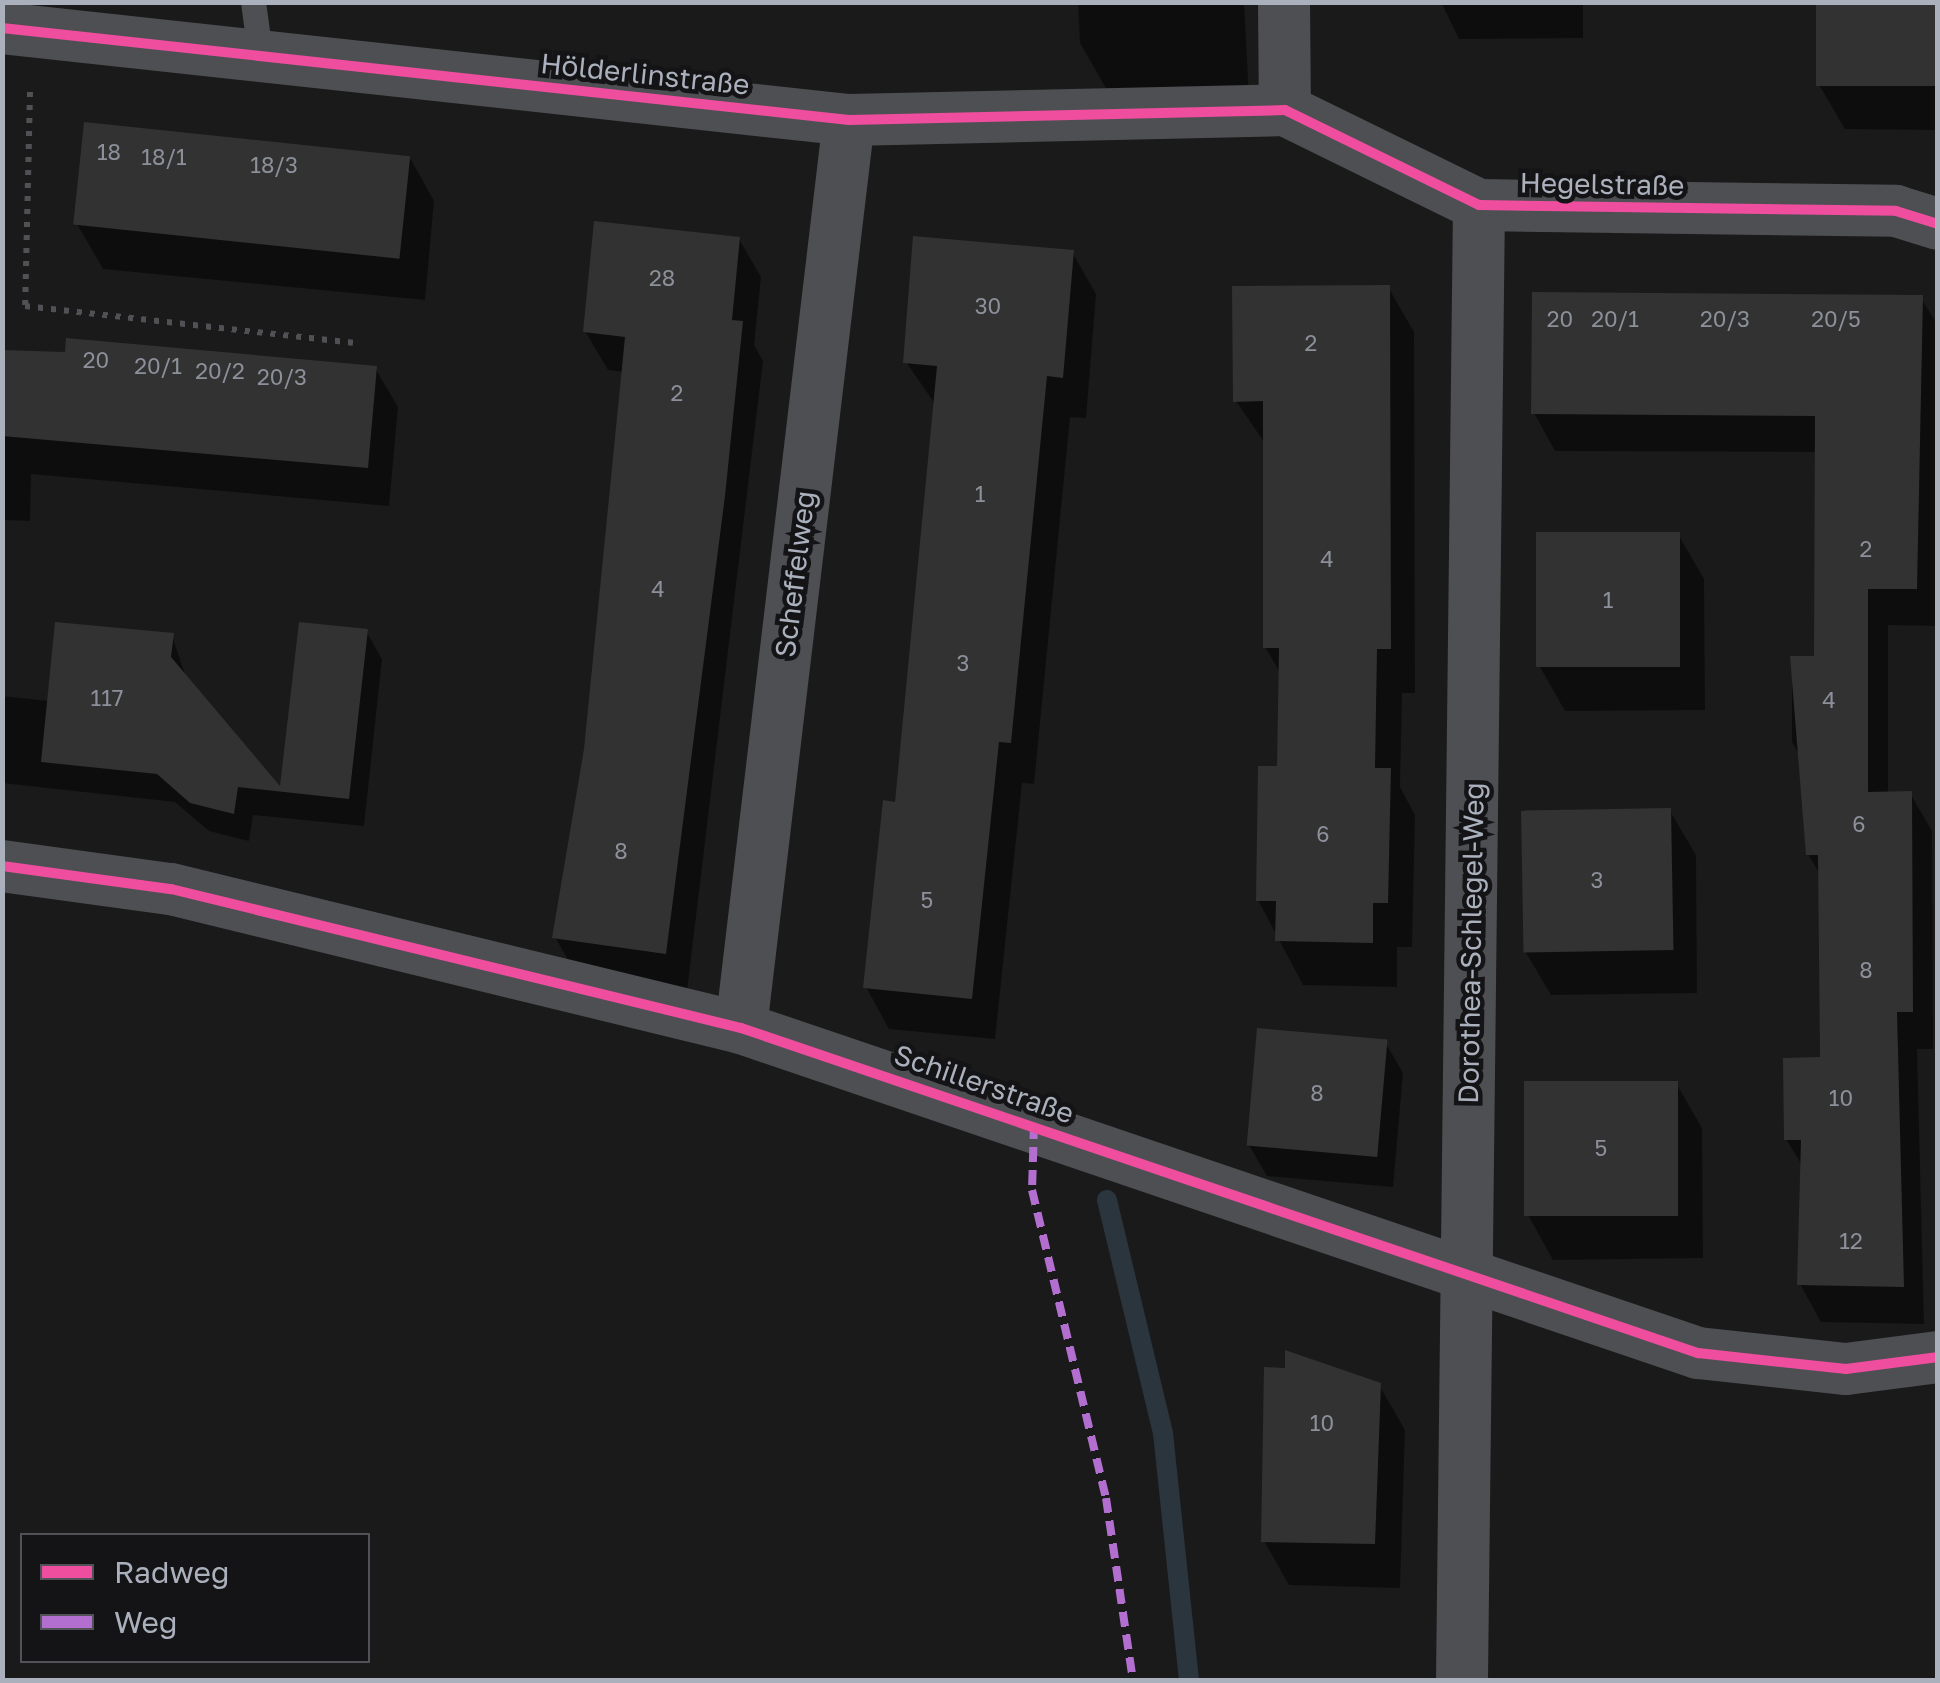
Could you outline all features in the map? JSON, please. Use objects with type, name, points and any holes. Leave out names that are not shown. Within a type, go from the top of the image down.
[{"type":"street","points":[[1284,2],[1286,110]]},
{"type":"street","name":"Hölderlinstraße","points":[[17,29],[849,120],[1286,110]]},
{"type":"street","name":"Hegelstraße","points":[[1286,110],[1479,205],[1896,211],[1938,224]]},
{"type":"street","name":"Scheffelweg","points":[[740,1028],[849,120]]},
{"type":"street","name":"Dorothea-Schlegel-Weg","points":[[1462,1680],[1479,205]]},
{"type":"street","name":"Schillerstraße","points":[[2,866],[171,889],[740,1028],[1467,1278],[1698,1352],[1779,1367],[1938,1356]]},
{"type":"lane","points":[[252,2],[260,53]]},
{"type":"path","points":[[17,29],[25,306],[353,343]]},
{"type":"building","points":[[1816,2],[1938,2],[1938,86],[1816,86]]},
{"type":"building","points":[[84,122],[410,156],[399,259],[73,224]]},
{"type":"building","points":[[594,221],[740,237],[732,320],[743,321],[725,496],[666,954],[552,938],[584,749],[625,337],[583,332]]},
{"type":"building","points":[[913,236],[1074,250],[1063,378],[1047,376],[1011,743],[999,742],[972,999],[863,988],[883,800],[895,802],[937,366],[903,363]]},
{"type":"building","points":[[1390,285],[1391,649],[1377,649],[1375,768],[1391,768],[1388,903],[1373,903],[1373,943],[1275,941],[1276,901],[1256,901],[1258,766],[1277,766],[1279,648],[1263,648],[1263,401],[1233,402],[1232,286]]},
{"type":"building","points":[[1532,292],[1923,295],[1917,589],[1868,589],[1868,792],[1912,791],[1913,1012],[1897,1012],[1904,1287],[1797,1285],[1801,1140],[1784,1140],[1783,1058],[1820,1057],[1818,855],[1806,855],[1790,656],[1814,656],[1815,416],[1531,414]]},
{"type":"building","points":[[66,338],[377,366],[368,468],[2,436],[2,350],[65,352]]},
{"type":"building","points":[[1536,532],[1680,532],[1680,667],[1536,667]]},
{"type":"building","points":[[55,622],[174,633],[171,657],[280,786],[299,622],[368,629],[349,799],[238,787],[234,814],[190,803],[157,774],[41,762]]},
{"type":"building","points":[[1671,808],[1673,950],[1524,953],[1521,811]]},
{"type":"building","points":[[1257,1028],[1388,1039],[1377,1157],[1247,1146]]},
{"type":"building","points":[[1524,1081],[1678,1081],[1678,1216],[1524,1216]]},
{"type":"building","points":[[1285,1350],[1381,1383],[1375,1544],[1261,1542],[1264,1367],[1285,1368]]},
{"type":"waterway","points":[[1107,1200],[1163,1433],[1189,1680]]},
{"type":"marked path","points":[[1034,1124],[1032,1190],[1106,1498],[1133,1680]]},
{"type":"cycle path","points":[[2,28],[849,120],[1285,110],[1479,205],[1896,211],[1938,224]]},
{"type":"cycle path","points":[[2,866],[171,889],[741,1028],[1698,1353],[1846,1369],[1938,1357]]}]
